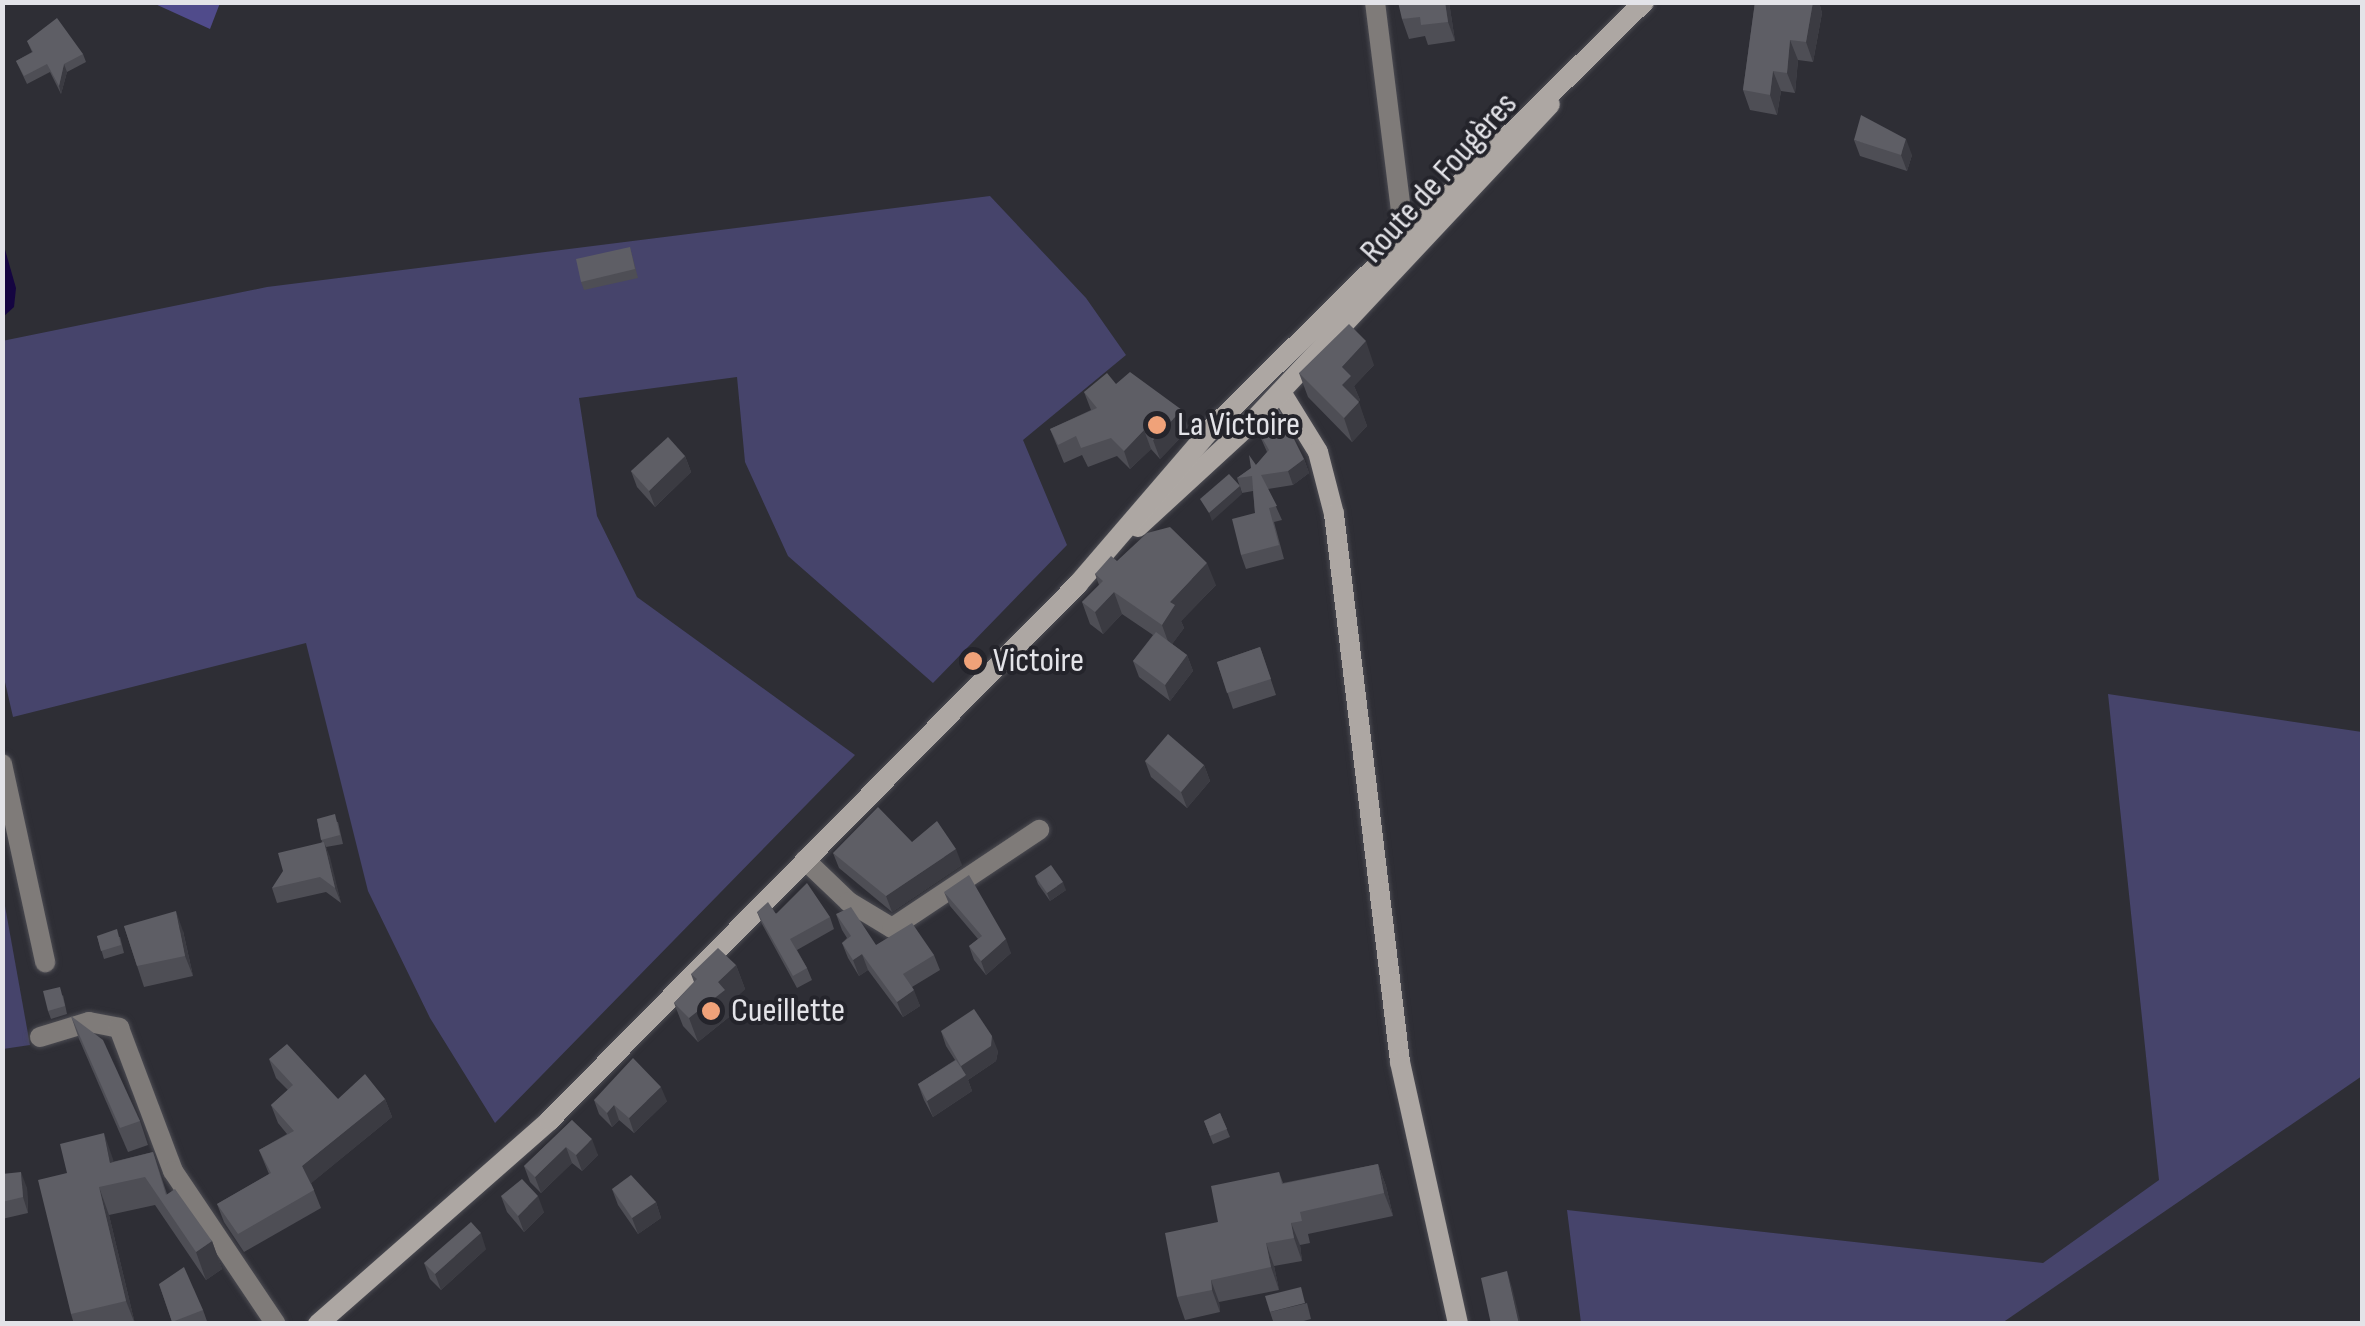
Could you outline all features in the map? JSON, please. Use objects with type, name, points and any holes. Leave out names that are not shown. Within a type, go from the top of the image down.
[{"type":"main road","points":[[318,1324],[549,1121],[1099,560],[1245,395],[1412,225],[1644,2]]},
{"type":"main road","name":"Route de Fougères","points":[[1099,560],[1281,392],[1530,132],[1565,82]]},
{"type":"main road","points":[[1412,225],[1440,227]]},
{"type":"main road","name":"Route de Fougères","points":[[1357,314],[1408,250],[1412,225]]},
{"type":"main road","name":"Route de Fougères","points":[[1281,392],[1284,369],[1337,301]]},
{"type":"main road","points":[[1245,395],[1281,392],[1318,452],[1334,514],[1400,1062],[1458,1324]]},
{"type":"street","points":[[1375,2],[1402,219],[1412,225]]},
{"type":"street","points":[[2,764],[45,962]]},
{"type":"street","points":[[805,860],[848,902],[892,928],[1039,830]]},
{"type":"street","points":[[40,1038],[89,1022],[119,1028],[173,1171],[276,1324]]},
{"type":"shaded area","points":[[153,3],[220,3],[210,29]]},
{"type":"shaded area","points":[[990,196],[1086,298],[1126,355],[1023,440],[1067,545],[933,683],[788,556],[745,462],[737,377],[579,398],[597,516],[637,597],[855,755],[495,1123],[430,1018],[368,891],[306,643],[13,717],[2,669],[2,341],[267,287]]},
{"type":"shaded area","points":[[2,239],[16,288],[14,307],[3,317]]},
{"type":"shaded area","points":[[2108,694],[2362,732],[2362,1076],[2002,1323],[1581,1323],[1567,1210],[2043,1263],[2159,1180]]},
{"type":"shaded area","points":[[3,895],[30,1045],[2,1049]]},
{"type":"building","points":[[1398,2],[1445,2],[1448,22],[1421,25],[1420,17],[1402,19]]},
{"type":"building","points":[[1755,2],[1813,2],[1806,42],[1790,40],[1787,73],[1773,71],[1770,95],[1743,90]]},
{"type":"building","points":[[57,18],[83,54],[64,64],[59,86],[47,64],[24,76],[16,61],[33,52],[27,41]]},
{"type":"building","points":[[1861,115],[1906,139],[1901,155],[1854,140]]},
{"type":"building","points":[[630,247],[635,269],[581,282],[576,259]]},
{"type":"building","points":[[1349,324],[1366,341],[1342,367],[1351,376],[1342,385],[1359,402],[1344,418],[1299,373]]},
{"type":"building","points":[[1130,372],[1182,410],[1153,440],[1144,430],[1124,451],[1111,438],[1081,448],[1076,436],[1058,445],[1050,429],[1097,408],[1084,392],[1107,373],[1116,384]]},
{"type":"building","points":[[1279,409],[1304,459],[1288,471],[1261,475],[1277,506],[1269,508],[1279,545],[1241,555],[1232,519],[1255,513],[1252,476],[1237,478],[1251,468],[1249,455],[1256,465],[1269,450],[1256,427]]},
{"type":"building","points":[[668,437],[685,456],[649,491],[631,471]]},
{"type":"building","points":[[1229,474],[1240,486],[1209,513],[1200,499]]},
{"type":"building","points":[[1170,527],[1207,563],[1170,602],[1175,605],[1162,625],[1114,592],[1095,612],[1082,602],[1103,581],[1095,574],[1111,556],[1117,561],[1147,533]]},
{"type":"building","points":[[1156,632],[1187,655],[1165,685],[1133,661]]},
{"type":"building","points":[[1260,647],[1271,679],[1227,693],[1217,662]]},
{"type":"building","points":[[1168,734],[1204,765],[1181,792],[1145,761]]},
{"type":"building","points":[[878,807],[912,842],[937,821],[956,849],[886,896],[833,853]]},
{"type":"building","points":[[335,814],[340,835],[321,840],[317,819]]},
{"type":"building","points":[[324,842],[335,888],[320,877],[272,888],[283,871],[278,853]]},
{"type":"building","points":[[1051,865],[1063,882],[1047,893],[1035,876]]},
{"type":"building","points":[[969,875],[1006,939],[981,961],[969,946],[982,936],[944,892]]},
{"type":"building","points":[[807,883],[830,917],[790,939],[807,968],[793,976],[757,912],[768,902],[776,914]]},
{"type":"building","points":[[851,907],[876,945],[912,923],[934,955],[903,974],[914,990],[897,1002],[862,954],[853,960],[842,943],[851,936],[836,914]]},
{"type":"building","points":[[176,911],[185,956],[137,966],[124,926]]},
{"type":"building","points":[[117,929],[121,945],[101,951],[97,936]]},
{"type":"building","points":[[718,948],[736,965],[718,982],[725,990],[689,1018],[674,1003],[697,979],[691,974]]},
{"type":"building","points":[[60,987],[65,1006],[48,1011],[43,991]]},
{"type":"building","points":[[974,1009],[992,1036],[991,1046],[961,1066],[941,1031]]},
{"type":"building","points":[[71,1016],[103,1040],[140,1121],[120,1128]]},
{"type":"building","points":[[287,1044],[338,1099],[365,1074],[385,1099],[302,1166],[314,1190],[238,1234],[217,1204],[271,1173],[259,1150],[294,1131],[271,1105],[293,1085],[269,1059]]},
{"type":"building","points":[[633,1058],[661,1087],[629,1118],[614,1105],[607,1113],[594,1100]]},
{"type":"building","points":[[956,1060],[966,1075],[927,1101],[918,1084]]},
{"type":"building","points":[[1220,1113],[1227,1129],[1210,1136],[1204,1121]]},
{"type":"building","points":[[572,1120],[592,1139],[576,1155],[566,1147],[535,1177],[524,1166]]},
{"type":"building","points":[[104,1133],[110,1163],[153,1152],[166,1195],[175,1189],[212,1241],[196,1252],[145,1177],[99,1187],[126,1301],[71,1314],[38,1180],[67,1173],[60,1144]]},
{"type":"building","points":[[1378,1164],[1384,1193],[1300,1212],[1302,1221],[1291,1223],[1294,1238],[1266,1243],[1271,1267],[1211,1280],[1212,1290],[1177,1297],[1165,1233],[1218,1222],[1211,1186],[1279,1172],[1282,1184]]},
{"type":"building","points":[[21,1172],[23,1197],[2,1202],[2,1174]]},
{"type":"building","points":[[631,1175],[656,1202],[632,1218],[612,1189]]},
{"type":"building","points":[[522,1179],[538,1196],[518,1216],[501,1196]]},
{"type":"building","points":[[471,1222],[481,1233],[435,1274],[424,1263]]},
{"type":"building","points":[[184,1267],[203,1310],[172,1322],[159,1284]]},
{"type":"building","points":[[1507,1271],[1519,1324],[1491,1324],[1481,1278]]},
{"type":"building","points":[[1301,1287],[1305,1303],[1270,1312],[1265,1296]]},
{"type":"place","name":"La Victoire","points":[[1157,425]]},
{"type":"place","name":"Victoire","points":[[973,661]]},
{"type":"place","name":"Cueillette","points":[[711,1011]]}]
